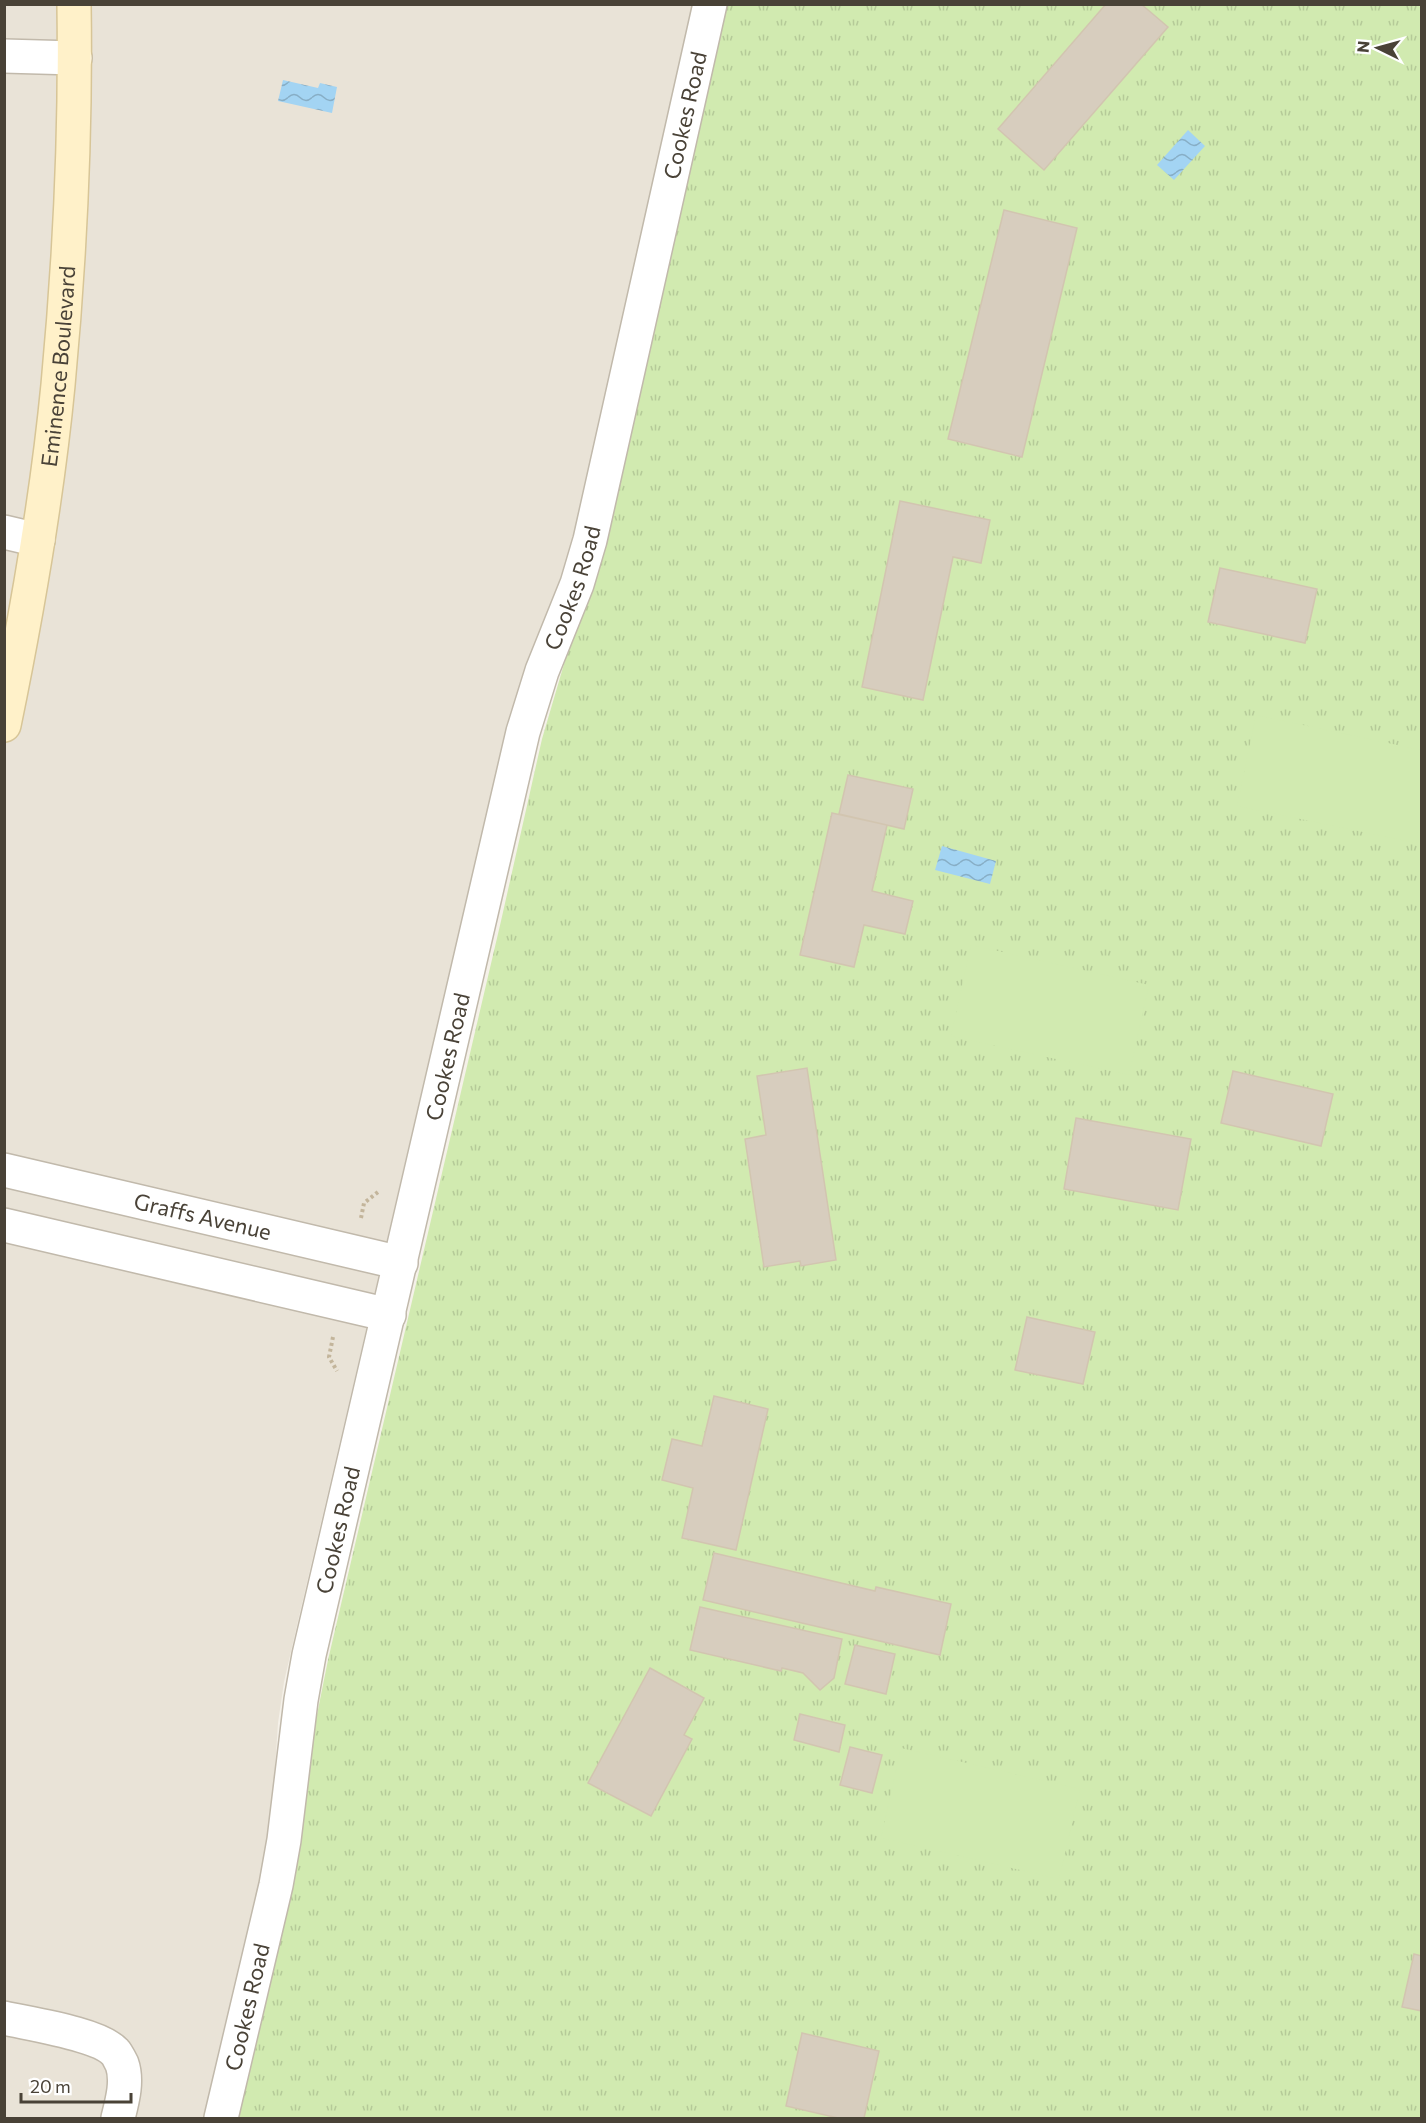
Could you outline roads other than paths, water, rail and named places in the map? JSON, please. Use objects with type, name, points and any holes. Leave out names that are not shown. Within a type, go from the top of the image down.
[{"type":"street","name":"Eminence Boulevard","points":[[4,725],[38,540],[58,387],[73,184],[75,4]]},
{"type":"street","name":"Cookes Road","points":[[221,2118],[276,1885],[309,1655],[526,721],[542,671],[577,584],[590,540],[710,4]]},
{"type":"street","points":[[4,56],[75,58]]},
{"type":"street","points":[[4,532],[38,540]]},
{"type":"street","name":"Graffs Avenue","points":[[4,1170],[401,1263]]},
{"type":"street","points":[[4,1225],[389,1315]]},
{"type":"street","points":[[4,2018],[90,2038],[115,2052],[122,2064],[124,2076],[118,2118]]},
{"type":"water","points":[[283,80],[318,88],[320,83],[337,87],[332,113],[278,101]]},
{"type":"water","points":[[1188,130],[1205,146],[1174,180],[1157,165]]},
{"type":"water","points":[[942,846],[996,861],[990,884],[935,870]]}]
